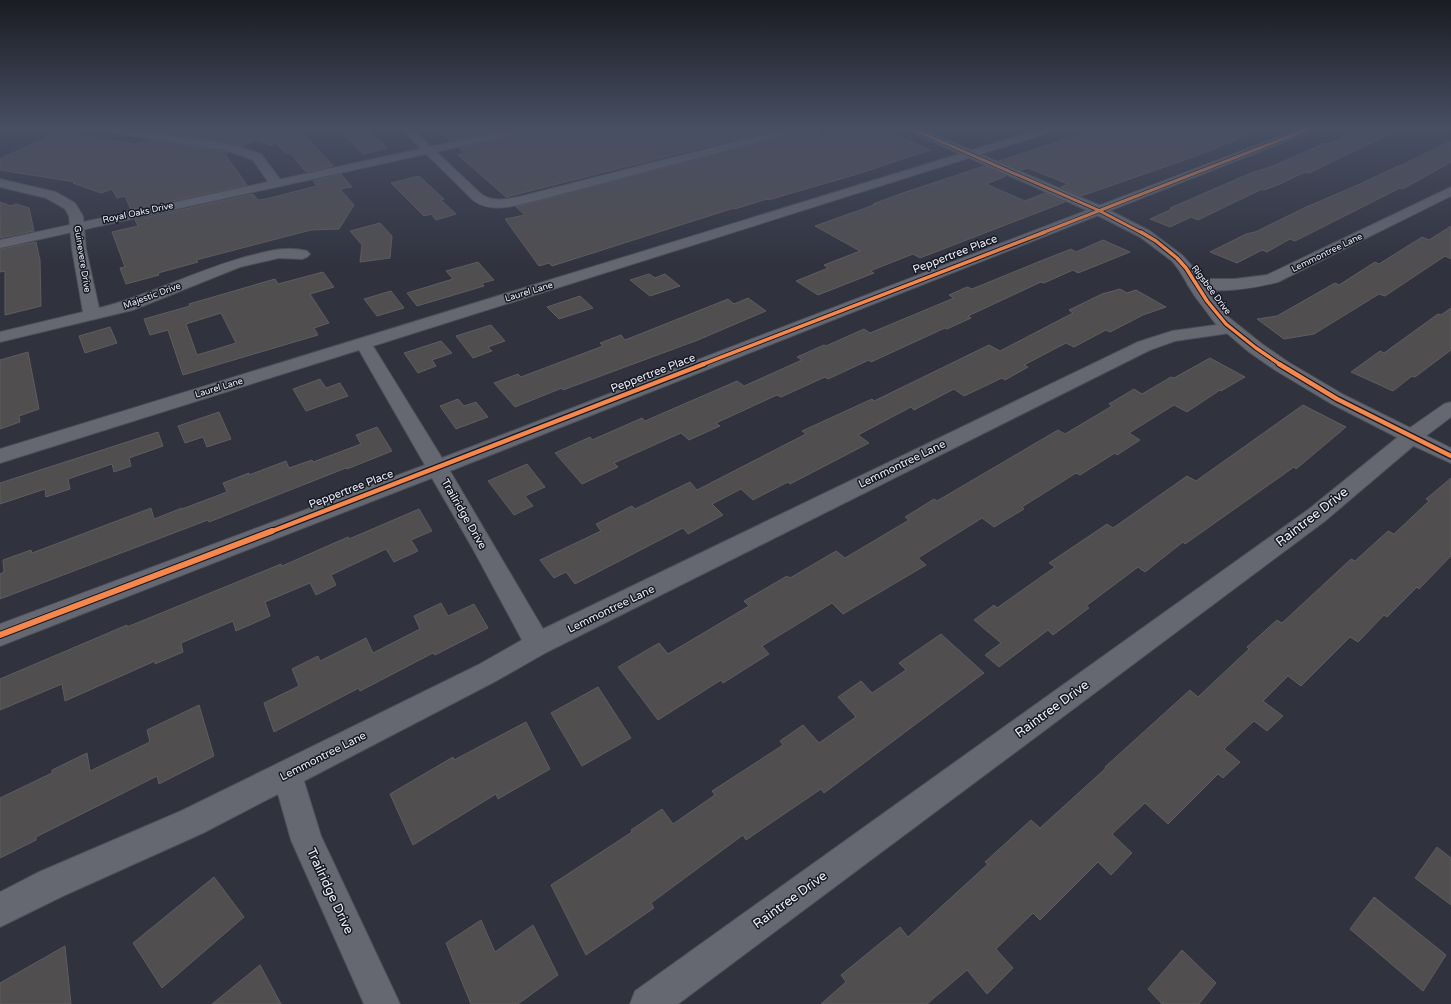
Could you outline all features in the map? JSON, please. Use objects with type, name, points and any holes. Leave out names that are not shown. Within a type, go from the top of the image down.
[{"type":"street","points":[[269,174],[276,183]]},
{"type":"street","name":"Royal Oaks Drive","points":[[0,244],[318,174]]},
{"type":"street","points":[[453,174],[474,196],[484,202],[496,204],[511,203],[622,174]]},
{"type":"street","name":"Laurel Lane","points":[[0,456],[905,174]]},
{"type":"street","name":"Rigsbee Drive","points":[[1015,174],[1098,210],[1150,237],[1170,253],[1186,269],[1195,284],[1230,328],[1291,372],[1411,437],[1451,456]]},
{"type":"street","name":"Peppertree Place","points":[[0,635],[489,448],[1190,174]]},
{"type":"street","name":"Guinevere Drive","points":[[0,183],[50,195],[70,206],[76,216],[79,249],[92,315]]},
{"type":"street","name":"Lemmontree Lane","points":[[1195,284],[1239,284],[1272,279],[1451,191]]},
{"type":"street","name":"Majestic Drive","points":[[0,337],[134,304],[235,264],[279,253],[302,254]]},
{"type":"street","name":"Lemmontree Lane","points":[[0,910],[51,884],[192,822],[487,673],[538,644],[1144,346],[1172,336],[1230,328]]},
{"type":"street","name":"Trailridge Drive","points":[[363,343],[437,467],[538,644]]},
{"type":"street","name":"Raintree Drive","points":[[648,1004],[1318,515],[1411,437],[1451,408]]},
{"type":"street","name":"Trailridge Drive","points":[[287,774],[307,840],[382,1004]]},
{"type":"building","points":[[24,174],[239,174],[247,185],[131,210],[125,196],[117,198],[112,189],[101,193],[73,183],[75,182]]},
{"type":"building","points":[[341,174],[352,187],[340,189],[354,205],[339,229],[311,230],[196,260],[198,262],[126,284],[120,268],[125,267],[112,232],[138,226],[135,220],[253,194],[258,200],[266,199],[317,186],[313,181]]},
{"type":"building","points":[[480,174],[598,174],[506,197]]},
{"type":"building","points":[[642,174],[858,174],[768,200],[767,199],[735,209],[734,208],[552,266],[549,263],[539,266],[505,219],[525,215],[516,207]]},
{"type":"building","points":[[960,174],[1001,174],[1006,176],[986,184],[1025,201],[1045,193],[1065,202],[920,258],[913,254],[870,271],[874,273],[818,295],[796,281],[828,268],[824,265],[860,251],[815,226],[900,194]]},
{"type":"building","points":[[1043,174],[1145,174],[1081,196],[1061,187],[1068,184]]},
{"type":"building","points":[[1249,174],[1301,174],[1280,184],[1264,190],[1262,189],[1198,220],[1191,217],[1170,227],[1150,219],[1172,209],[1170,208]]},
{"type":"building","points":[[1381,174],[1430,174],[1403,189],[1400,188],[1295,241],[1290,239],[1267,252],[1262,250],[1237,263],[1210,252],[1246,234],[1255,232],[1304,208]]},
{"type":"building","points":[[419,176],[444,199],[441,200],[456,214],[436,220],[431,214],[424,216],[391,183]]},
{"type":"building","points":[[0,202],[11,206],[16,204],[29,208],[34,231],[0,238]]},
{"type":"building","points":[[380,223],[392,236],[390,258],[360,262],[362,245],[350,231]]},
{"type":"building","points":[[1451,226],[1451,259],[1445,256],[1385,296],[1379,294],[1314,334],[1284,339],[1257,319],[1277,316],[1335,283],[1339,285],[1375,262],[1379,264],[1422,237],[1429,240]]},
{"type":"building","points":[[1103,240],[1130,252],[1078,273],[1073,270],[1044,283],[1041,282],[968,316],[971,318],[947,329],[945,328],[871,362],[869,360],[828,379],[825,377],[781,397],[777,395],[716,423],[720,426],[689,440],[681,433],[614,463],[618,467],[582,484],[555,453],[590,437],[592,440],[642,418],[645,421],[737,381],[744,386],[802,360],[797,357],[824,345],[826,346],[864,329],[870,333],[954,298],[949,295],[967,287],[972,289],[1071,249],[1076,252]]},
{"type":"building","points":[[36,242],[40,260],[41,306],[5,315],[5,271],[0,272],[0,249]]},
{"type":"building","points":[[478,262],[494,280],[482,283],[484,286],[417,306],[407,293],[453,279],[446,271]]},
{"type":"building","points":[[323,272],[334,287],[310,294],[329,323],[314,328],[318,335],[183,375],[168,330],[150,335],[144,319],[190,306],[189,304],[275,279],[278,284]],"holes":[[[221,313],[236,343],[197,355],[186,324]]]},
{"type":"building","points":[[649,274],[655,278],[665,274],[680,286],[650,296],[630,280]]},
{"type":"building","points":[[1120,289],[1127,293],[1136,290],[1166,307],[1143,315],[1110,332],[1106,330],[1074,347],[1066,343],[1024,365],[1028,367],[1005,380],[1002,378],[964,396],[954,389],[914,410],[911,407],[858,435],[869,443],[790,484],[788,482],[753,500],[741,489],[712,504],[723,515],[688,534],[683,528],[575,584],[566,572],[554,578],[540,560],[601,531],[596,524],[632,506],[635,509],[690,482],[697,490],[806,434],[802,431],[872,399],[874,401],[989,345],[1000,351],[1073,313],[1069,310],[1102,294]]},
{"type":"building","points":[[391,291],[404,308],[377,316],[364,299]]},
{"type":"building","points":[[580,296],[593,308],[559,319],[547,307]]},
{"type":"building","points":[[748,298],[766,311],[698,340],[563,390],[562,388],[515,407],[494,383],[518,374],[521,377],[603,346],[600,343],[621,335],[625,340],[728,299],[734,304]]},
{"type":"building","points":[[1451,308],[1451,350],[1415,377],[1412,376],[1393,391],[1351,372],[1380,351],[1384,353],[1438,314],[1441,315]]},
{"type":"building","points":[[491,325],[505,341],[488,347],[492,351],[473,358],[456,336]]},
{"type":"building","points":[[110,327],[117,343],[85,353],[79,336]]},
{"type":"building","points":[[441,341],[452,353],[432,360],[436,366],[418,373],[404,353]]},
{"type":"building","points":[[28,352],[39,409],[19,416],[20,422],[0,429],[0,360]]},
{"type":"building","points":[[1210,358],[1245,377],[1221,391],[1220,390],[1187,412],[1174,405],[1129,433],[1140,440],[1117,455],[1115,453],[1080,475],[1076,473],[1022,507],[1024,509],[994,527],[982,518],[918,558],[926,565],[843,614],[832,603],[762,646],[769,654],[723,683],[721,680],[658,720],[618,667],[659,643],[668,654],[749,606],[744,601],[787,576],[790,578],[836,551],[845,558],[909,520],[905,517],[934,499],[937,501],[1058,430],[1065,434],[1112,406],[1109,404],[1134,389],[1142,394],[1171,377],[1174,378]]},
{"type":"building","points":[[320,379],[326,388],[340,383],[348,396],[306,411],[293,389]]},
{"type":"building","points":[[458,399],[464,406],[476,402],[488,417],[456,429],[440,406]]},
{"type":"building","points":[[1303,405],[1346,427],[1296,469],[1294,467],[1185,544],[1183,542],[1145,572],[1138,567],[1086,606],[1089,608],[1053,635],[1048,630],[999,667],[985,655],[1001,643],[974,620],[994,605],[997,608],[1055,567],[1049,563],[1107,524],[1113,528],[1187,476],[1196,481]]},
{"type":"building","points":[[219,412],[231,439],[207,447],[203,437],[185,443],[178,426]]},
{"type":"building","points":[[377,427],[392,451],[209,522],[208,520],[0,599],[0,574],[4,572],[3,560],[31,550],[32,553],[151,508],[154,519],[227,492],[223,483],[249,473],[249,475],[286,461],[289,468],[312,460],[313,462],[361,444],[356,435]]},
{"type":"building","points":[[158,432],[163,446],[129,458],[131,466],[114,472],[112,464],[68,479],[70,489],[46,497],[45,489],[0,504],[0,483]]},
{"type":"building","points":[[527,464],[545,487],[525,496],[533,506],[514,515],[488,481]]},
{"type":"building","points":[[1451,478],[1451,556],[1419,589],[1417,587],[1387,617],[1384,615],[1358,642],[1350,637],[1301,686],[1288,676],[1263,701],[1283,716],[1267,731],[1254,721],[1224,749],[1240,762],[1223,778],[1218,774],[1168,824],[1145,803],[1112,834],[1132,853],[1111,875],[1098,862],[1040,920],[1033,913],[996,949],[1013,968],[987,994],[967,970],[927,1004],[821,1004],[846,982],[841,975],[900,927],[908,937],[988,864],[985,862],[1031,820],[1040,828],[1190,690],[1198,697],[1249,649],[1247,647],[1277,620],[1282,623],[1351,559],[1355,561],[1388,531],[1394,534],[1429,501],[1426,499]]},
{"type":"building","points":[[419,509],[432,531],[411,540],[418,551],[394,562],[386,549],[331,575],[336,585],[316,595],[310,583],[265,602],[270,616],[236,631],[233,621],[181,643],[183,652],[155,664],[155,661],[65,701],[62,684],[0,710],[0,679],[127,625],[127,627],[281,564],[282,566],[348,537],[349,539]]},
{"type":"building","points":[[441,603],[448,616],[474,604],[488,628],[435,655],[433,653],[360,691],[359,688],[274,732],[264,703],[299,686],[292,669],[318,656],[320,661],[366,638],[373,653],[420,629],[414,616]]},
{"type":"building","points":[[941,634],[984,673],[824,793],[821,789],[746,840],[743,835],[651,903],[654,908],[586,955],[551,885],[632,832],[631,830],[662,809],[673,824],[715,795],[712,791],[783,745],[780,741],[803,725],[819,743],[856,717],[838,697],[861,681],[872,693],[906,670],[899,663]]},
{"type":"building","points":[[598,687],[631,738],[582,766],[551,713]]},
{"type":"building","points":[[199,705],[214,756],[159,784],[157,776],[36,837],[36,840],[0,858],[0,798],[52,773],[52,770],[87,753],[90,771],[150,742],[147,730]]},
{"type":"building","points":[[526,722],[550,769],[498,799],[496,794],[413,845],[390,794],[453,757],[454,760]]},
{"type":"building","points":[[1437,847],[1451,858],[1451,905],[1415,878]]},
{"type":"building","points":[[214,877],[244,917],[162,988],[133,943]]},
{"type":"building","points":[[1374,897],[1446,955],[1423,991],[1350,929]]},
{"type":"building","points":[[481,920],[495,952],[533,925],[558,975],[518,1004],[471,1004],[446,943]]},
{"type":"building","points":[[65,946],[71,1004],[0,1004],[0,983]]},
{"type":"building","points":[[1182,950],[1216,983],[1199,1004],[1162,1004],[1148,989]]},
{"type":"building","points":[[260,965],[281,1004],[212,1004]]},
{"type":"cycle path","points":[[1015,174],[1122,221],[1156,241],[1167,249],[1186,268],[1195,284],[1221,319],[1231,329],[1256,348],[1282,366],[1337,399],[1451,456]]},
{"type":"cycle path","points":[[0,635],[489,448],[1193,174]]}]
